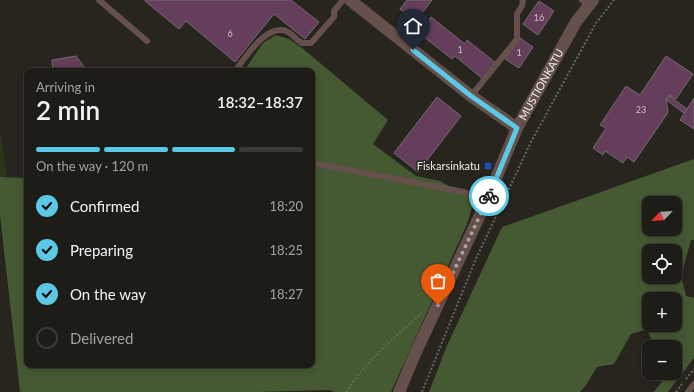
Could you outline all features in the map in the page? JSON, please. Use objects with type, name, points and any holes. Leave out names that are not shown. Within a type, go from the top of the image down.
[{"type":"street","points":[[350,0],[471,96],[517,128]]},
{"type":"street","name":"MUSTIONKATU","points":[[399,392],[415,354],[486,202],[517,128],[588,2]]},
{"type":"lane","points":[[99,0],[147,40]]},
{"type":"lane","points":[[237,68],[262,38],[269,33],[278,30],[287,32],[302,43],[311,43],[334,17],[334,11],[343,0]]},
{"type":"lane","points":[[471,96],[517,39],[517,14],[522,6],[523,0]]},
{"type":"lane","points":[[315,164],[464,192],[486,202]]},
{"type":"lane","points":[[688,392],[694,384]]},
{"type":"path","points":[[422,392],[475,261],[531,142],[596,23],[614,0]]},
{"type":"path","points":[[346,392],[372,360],[427,308]]},
{"type":"green space","points":[[276,35],[289,39],[301,47],[388,120],[373,144],[416,176],[440,181],[474,200],[467,224],[391,392],[335,392],[329,390],[256,392],[20,392],[0,215],[0,177],[24,178],[24,368],[315,368],[315,68],[246,68],[263,43]]},
{"type":"green space","points":[[0,130],[7,177],[0,177]]},
{"type":"green space","points":[[694,159],[694,240],[691,240],[682,272],[682,244],[642,244],[642,284],[682,284],[682,280],[686,296],[694,298],[694,358],[682,374],[682,340],[651,340],[648,332],[682,332],[682,292],[642,292],[642,331],[631,334],[614,364],[597,367],[580,392],[429,392],[446,348],[502,227]]},
{"type":"green space","points":[[663,380],[677,380],[668,392],[654,392]]},
{"type":"building","points":[[145,0],[291,0],[319,22],[305,39],[274,14],[235,62],[186,21],[179,29]]},
{"type":"building","points":[[407,0],[432,0],[416,21],[400,9]]},
{"type":"building","points":[[539,1],[554,11],[538,35],[523,24]]},
{"type":"building","points":[[431,17],[465,44],[467,40],[496,63],[483,79],[455,56],[452,59],[419,33]]},
{"type":"building","points":[[520,38],[533,47],[519,68],[505,59]]},
{"type":"building","points":[[76,56],[85,68],[53,68],[52,60]]},
{"type":"building","points":[[666,56],[693,74],[676,99],[669,95],[666,100],[668,111],[667,114],[634,162],[627,157],[623,163],[605,151],[603,155],[593,148],[606,128],[600,125],[626,86],[640,95]]},
{"type":"building","points":[[669,96],[687,109],[684,113],[666,100]]},
{"type":"building","points":[[437,97],[461,116],[418,172],[394,153]]},
{"type":"building","points":[[694,98],[694,129],[680,120]]},
{"type":"way so far","points":[[438,305],[489,196]]},
{"type":"place","name":"Fiskarsinkatu","points":[[488,166]]},
{"type":"route","points":[[413,50],[471,96],[517,128],[489,196]]}]
